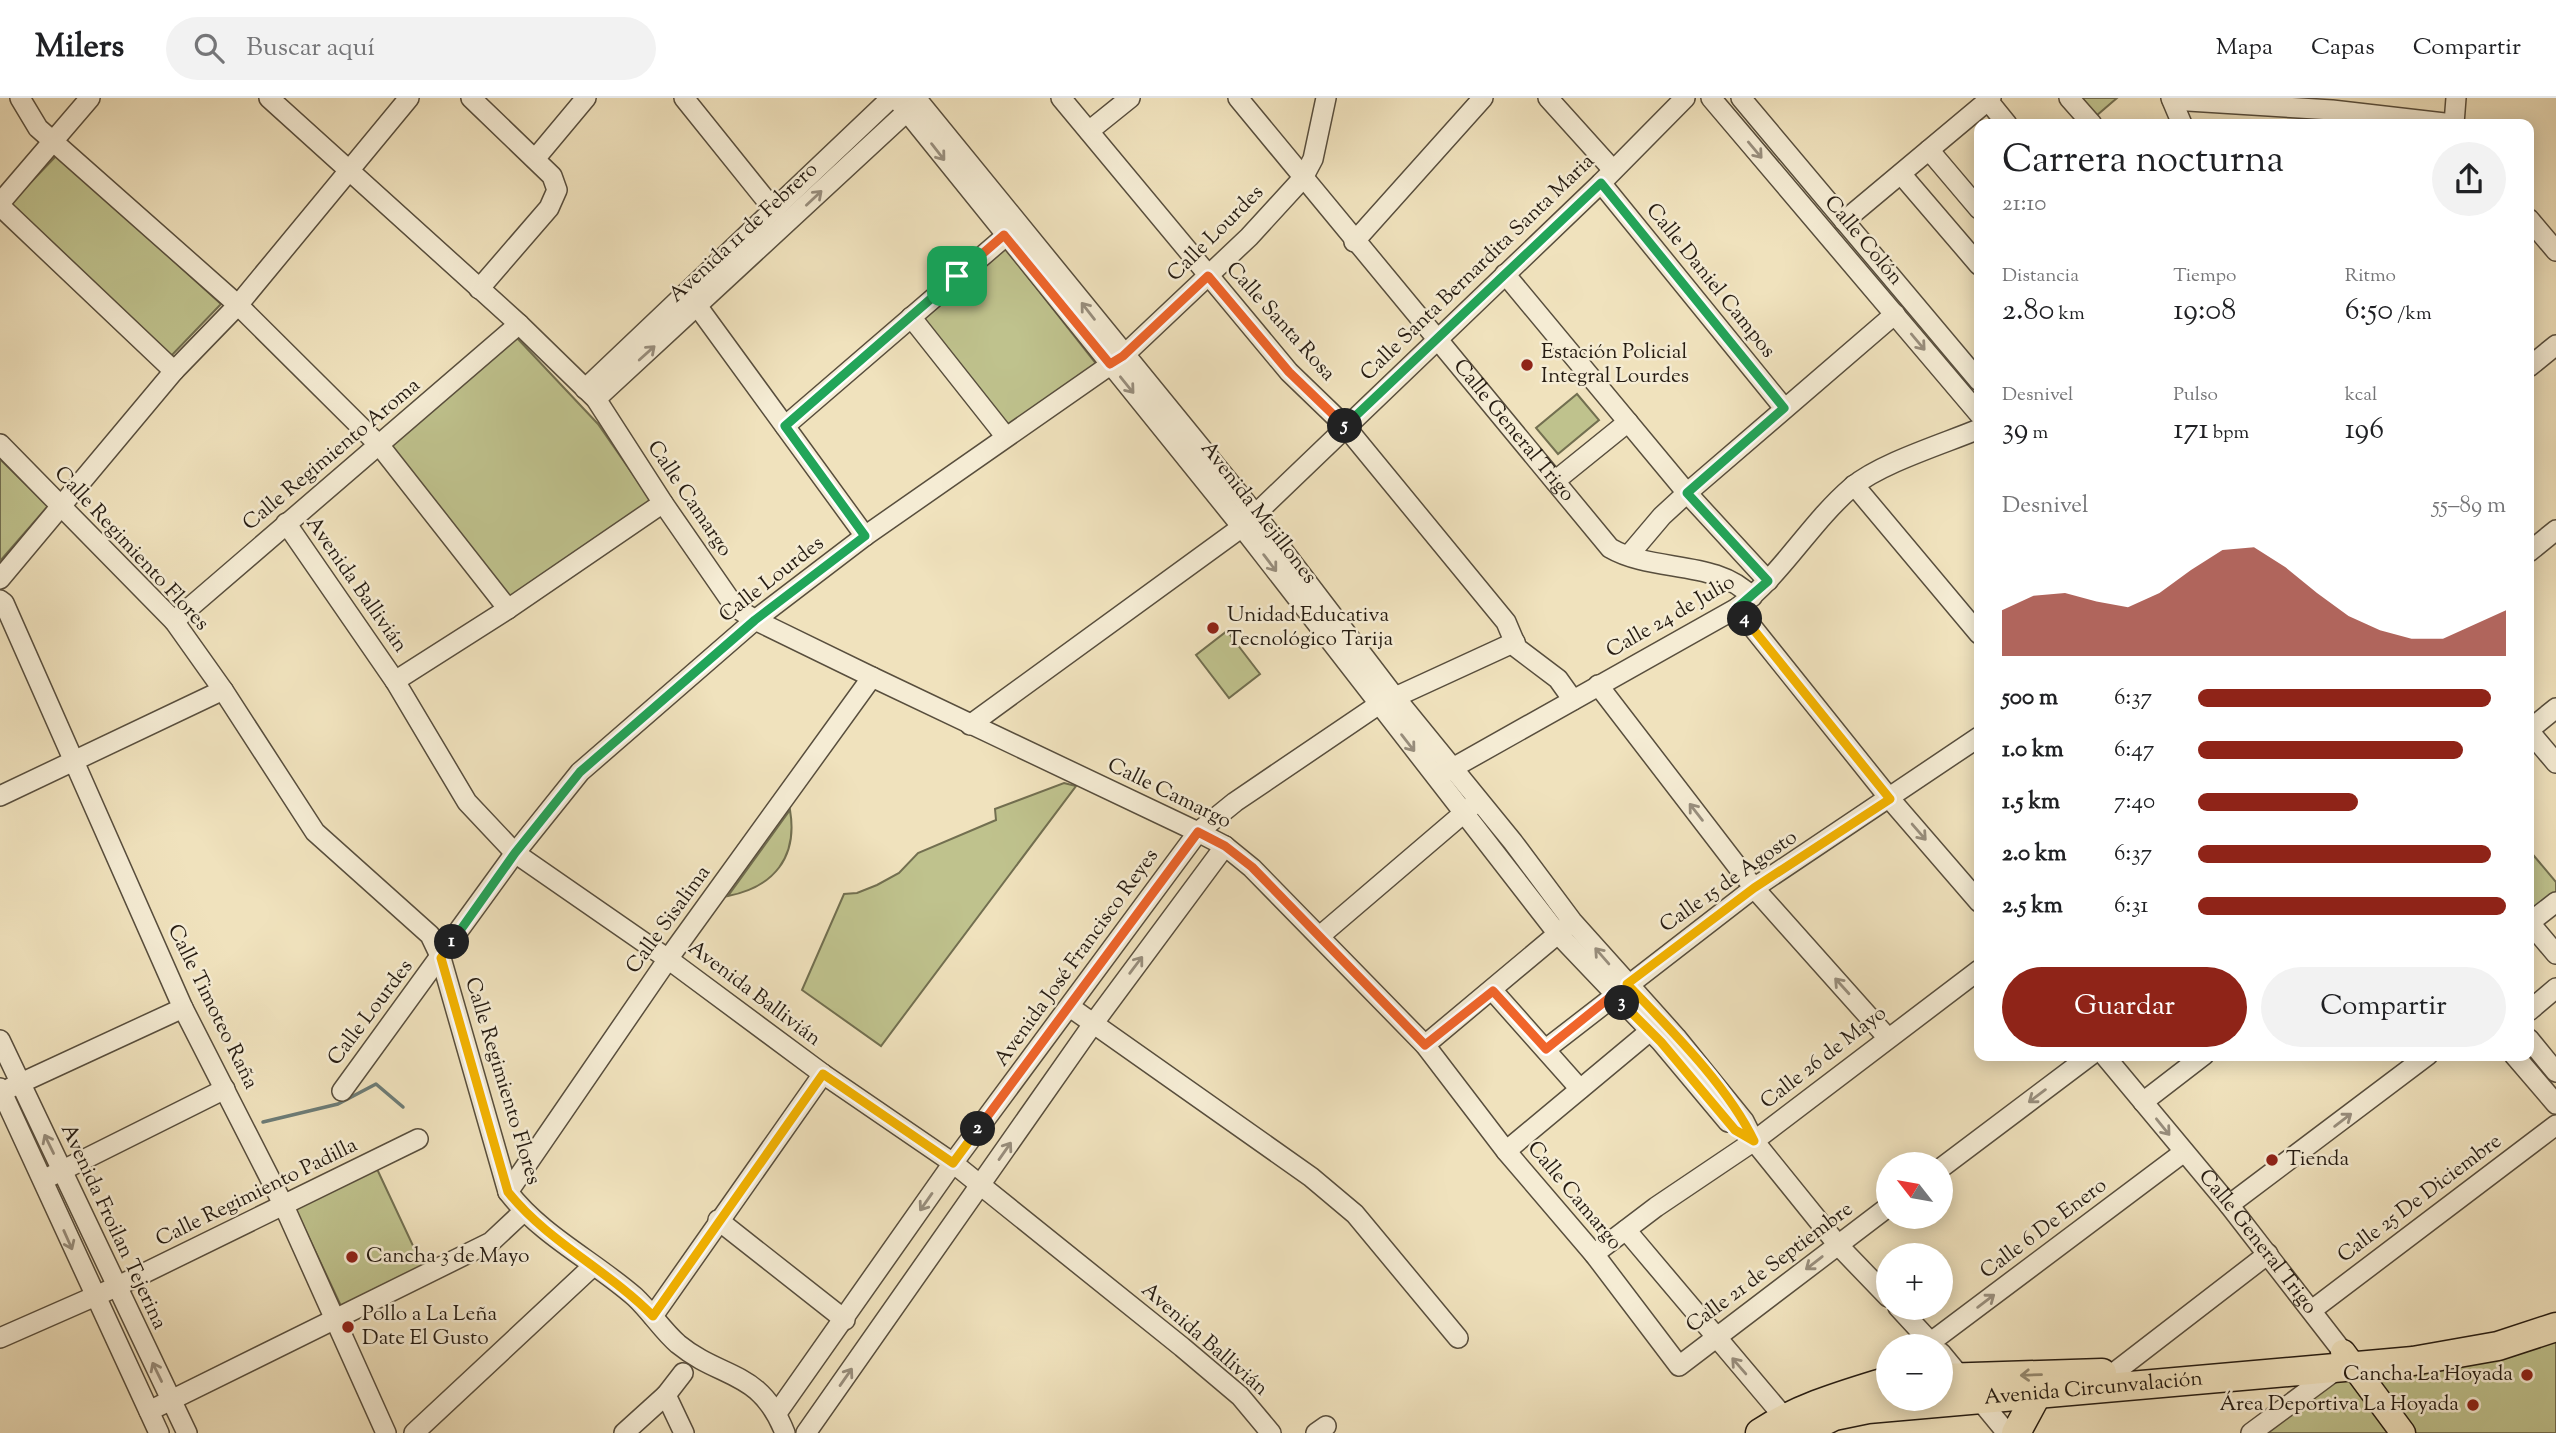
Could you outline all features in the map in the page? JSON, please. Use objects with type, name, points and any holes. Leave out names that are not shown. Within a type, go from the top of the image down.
[{"type":"highway","name":"Avenida Circunvalación","points":[[1760,1433],[1798,1428],[1834,1416],[1960,1385],[2115,1372],[2345,1363],[2495,1329],[2556,1306]]},
{"type":"highway","name":"Avenida Circunvalación","points":[[1960,1385],[2036,1396],[2486,1349],[2556,1327]]},
{"type":"highway","name":"Avenida Circunvalación","points":[[1798,1428],[1829,1399],[1876,1385]]},
{"type":"highway","points":[[2016,1433],[2036,1396]]},
{"type":"main road","name":"Calle General Trigo","points":[[2345,1363],[2403,1433]]},
{"type":"street","points":[[20,98],[38,128],[238,305],[380,446],[508,609]]},
{"type":"street","points":[[90,98],[0,204],[174,371]]},
{"type":"street","name":"Calle Camargo","points":[[269,98],[519,324],[591,394],[735,607],[755,620],[970,725],[1198,832],[1225,846],[1252,867],[1425,1045],[1506,1150],[1594,1254],[1679,1366]]},
{"type":"street","points":[[0,579],[174,371],[238,305],[409,98]]},
{"type":"street","points":[[471,98],[552,176],[557,190],[550,208],[479,289]]},
{"type":"street","points":[[535,159],[586,98]]},
{"type":"street","points":[[684,98],[774,210]]},
{"type":"street","name":"Calle Santa Rosa","points":[[1062,98],[1289,372],[1345,426],[1506,622],[1515,642],[1529,659],[1567,688],[1573,699]]},
{"type":"street","points":[[1089,131],[1130,98]]},
{"type":"street","name":"Calle General Trigo","points":[[1238,98],[1354,242],[1439,338],[1610,548],[1741,584],[1744,603],[1890,799],[1974,896]]},
{"type":"street","name":"Calle Lourdes","points":[[342,1091],[515,853],[580,772],[755,620],[865,536],[1117,360],[1249,237],[1303,178],[1313,159],[1326,98]]},
{"type":"street","points":[[1354,242],[1483,98]]},
{"type":"street","name":"Calle Daniel Campos","points":[[1548,98],[1784,408]]},
{"type":"street","name":"Calle Santa Bernardita Santa Maria","points":[[970,725],[1249,521],[1607,177],[1685,98]]},
{"type":"street","name":"Calle Colón","points":[[1711,98],[1974,408]]},
{"type":"street","name":"Calle Colón","points":[[1741,98],[1974,375]]},
{"type":"street","points":[[2069,98],[2088,119]]},
{"type":"street","points":[[2454,119],[2456,98]]},
{"type":"street","points":[[1844,221],[1989,99],[2003,119]]},
{"type":"street","points":[[2180,119],[2172,99],[2333,104],[2424,119]]},
{"type":"street","name":"Avenida 11 de Febrero","points":[[591,394],[774,210],[908,101]]},
{"type":"street","name":"Avenida 11 de Febrero","points":[[591,394],[698,307],[908,101]]},
{"type":"street","name":"Avenida Mejillones","points":[[908,101],[1249,521],[1443,773],[1463,813],[1620,989],[1685,1047],[1744,1121],[1754,1141],[1838,1245],[1876,1285]]},
{"type":"street","points":[[1929,150],[1974,203]]},
{"type":"street","points":[[1901,174],[1974,259]]},
{"type":"street","points":[[2534,225],[2556,251]]},
{"type":"street","points":[[785,426],[1012,230]]},
{"type":"street","points":[[1506,274],[1687,493],[1768,581]]},
{"type":"street","points":[[698,307],[865,536]]},
{"type":"street","points":[[1629,555],[1662,516],[1687,493],[1895,314]]},
{"type":"street","points":[[911,317],[1006,437]]},
{"type":"street","name":"Calle Regimiento Aroma","points":[[174,621],[519,324]]},
{"type":"street","points":[[2534,363],[2556,345]]},
{"type":"street","points":[[1555,481],[1628,422]]},
{"type":"street","name":"Calle 24 de Julio","points":[[1443,773],[1744,603],[1768,581],[1832,506],[1854,485],[1873,474],[1974,431]]},
{"type":"street","name":"Calle Regimiento Flores","points":[[0,444],[61,503],[174,621],[223,690],[315,832],[430,935],[441,958],[508,1192],[523,1212],[634,1297],[680,1345],[726,1368],[764,1395],[777,1413],[785,1433]]},
{"type":"street","points":[[1854,485],[1974,628]]},
{"type":"street","points":[[395,681],[508,609],[663,503]]},
{"type":"street","name":"Avenida Ballivián","points":[[286,523],[395,681],[467,802],[515,853],[668,959],[823,1074],[982,1185],[1221,1380],[1271,1433]]},
{"type":"street","points":[[2534,548],[2556,530]]},
{"type":"street","name":"Calle Timoteo Raña","points":[[0,600],[4,603],[75,760],[183,1008],[284,1206],[386,1433]]},
{"type":"street","name":"Avenida José Francisco Reyes","points":[[777,1413],[953,1163],[1198,832],[1235,802],[1386,701],[1515,642]]},
{"type":"street","name":"Calle Sisalima","points":[[508,1192],[668,959],[872,677]]},
{"type":"street","points":[[1598,685],[1754,888],[1887,1037]]},
{"type":"street","points":[[0,796],[223,690]]},
{"type":"street","points":[[2534,726],[2556,708]]},
{"type":"street","points":[[2534,736],[2556,763]]},
{"type":"street","name":"Calle 15 de Agosto","points":[[1546,1049],[1620,989],[1754,888],[1974,740]]},
{"type":"street","name":"Avenida Mejillones","points":[[1443,773],[1479,801],[1565,928]]},
{"type":"street","points":[[1321,935],[1479,801]]},
{"type":"street","points":[[806,1433],[1093,1024],[1225,846]]},
{"type":"street","points":[[2534,919],[2556,902]]},
{"type":"street","points":[[1425,1045],[1493,991],[1565,928]]},
{"type":"street","points":[[2534,929],[2556,954]]},
{"type":"street","name":"Calle 26 de Mayo","points":[[1594,1254],[1754,1141],[1887,1037],[1974,974]]},
{"type":"street","points":[[2534,1007],[2556,988]]},
{"type":"street","name":"Avenida Mejillones","points":[[1620,989],[1650,1031],[1735,1130],[1754,1141]]},
{"type":"street","points":[[1493,991],[1580,1089]]},
{"type":"street","points":[[1069,1007],[1311,1177],[1355,1214],[1458,1338]]},
{"type":"street","points":[[5,1089],[183,1008]]},
{"type":"street","points":[[1506,1150],[1650,1031]]},
{"type":"street","name":"Avenida Froilan Tejerina","points":[[0,1040],[5,1089],[41,1181],[159,1433]]},
{"type":"street","points":[[2534,1046],[2556,1072]]},
{"type":"street","points":[[1953,1159],[2083,1061]]},
{"type":"street","name":"Calle General Trigo","points":[[2110,1061],[2312,1310],[2345,1363]]},
{"type":"street","points":[[2143,1102],[2196,1061]]},
{"type":"street","points":[[2229,1205],[2420,1061]]},
{"type":"street","points":[[2519,1061],[2556,1104]]},
{"type":"street","points":[[653,1316],[823,1074]]},
{"type":"street","name":"Avenida Froilan Tejerina","points":[[5,1089],[62,1171],[187,1433]]},
{"type":"street","points":[[41,1181],[225,1089]]},
{"type":"street","name":"Calle 25 De Diciembre","points":[[2312,1310],[2556,1125]]},
{"type":"street","name":"Calle Regimiento Padilla","points":[[0,1338],[116,1287],[418,1139]]},
{"type":"street","name":"Calle 6 De Enero","points":[[1952,1334],[2183,1152]]},
{"type":"street","points":[[149,1411],[172,1402],[491,1242],[523,1212]]},
{"type":"street","name":"Calle 21 de Septiembre","points":[[1679,1366],[1876,1216]]},
{"type":"street","points":[[718,1220],[845,1320]]},
{"type":"street","name":"Calle Camargo","points":[[1626,1230],[1715,1339],[1798,1428]]},
{"type":"street","points":[[2115,1372],[2268,1254]]},
{"type":"street","points":[[414,1433],[593,1266]]},
{"type":"street","points":[[1910,1320],[1924,1334]]},
{"type":"street","points":[[2251,1433],[2345,1363]]},
{"type":"street","points":[[624,1433],[666,1395],[683,1373]]},
{"type":"street","points":[[1960,1385],[2007,1433]]},
{"type":"street","points":[[666,1395],[684,1433]]},
{"type":"green space","points":[[2082,98],[2117,98],[2096,116]]},
{"type":"green space","points":[[57,155],[221,304],[171,356],[10,204]]},
{"type":"green space","points":[[1002,244],[1097,365],[1007,427],[919,318]]},
{"type":"green space","points":[[517,338],[598,424],[652,502],[510,599],[390,445]]},
{"type":"green space","points":[[1577,394],[1599,420],[1558,454],[1536,428]]},
{"type":"green space","points":[[0,459],[48,506],[0,561]]},
{"type":"green space","points":[[1227,631],[1260,674],[1229,698],[1196,655]]},
{"type":"green space","points":[[1064,783],[1076,786],[881,1046],[802,990],[844,894],[857,893],[877,885],[899,873],[918,853],[996,820],[995,809]]},
{"type":"green space","points":[[790,810],[790,842],[779,867],[758,885],[728,896]]},
{"type":"green space","points":[[2534,856],[2556,882],[2556,894],[2534,909]]},
{"type":"green space","points":[[377,1169],[423,1267],[341,1306],[295,1208]]},
{"type":"green space","name":"Área Deportiva La Hoyada","points":[[2556,1334],[2556,1433],[2410,1433],[2369,1377]]},
{"type":"green space","points":[[2350,1375],[2395,1433],[2261,1433],[2340,1376]]},
{"type":"waterway","points":[[263,1122],[338,1104],[376,1084],[403,1107]]},
{"type":"place","name":"Estación Policial Integral Lourdes","points":[[1527,365]]},
{"type":"place","name":"Unidad Educativa Tecnológico Tarija","points":[[1213,628]]},
{"type":"place","name":"Tienda","points":[[2272,1160]]},
{"type":"place","name":"Cancha 3 de Mayo","points":[[352,1257]]},
{"type":"place","name":"Pollo a La Leña Date El Gusto","points":[[348,1327]]},
{"type":"place","name":"Cancha La Hoyada","points":[[2527,1375]]},
{"type":"place","name":"Área Deportiva La Hoyada","points":[[2473,1405]]},
{"type":"route","points":[[1601,183],[1784,408],[1687,493],[1768,581],[1737,608],[1890,799],[1754,888],[1627,984],[1676,1037],[1744,1121],[1754,1141],[1735,1130],[1661,1042],[1614,994],[1546,1049],[1493,991],[1425,1045],[1252,867],[1225,846],[1198,832],[953,1163],[823,1074],[653,1316],[634,1297],[523,1212],[508,1192],[441,958],[515,853],[580,772],[755,620],[865,536],[785,426],[957,276],[1004,235],[1110,364],[1123,356],[1208,276],[1289,372],[1345,426],[1601,183]]}]
